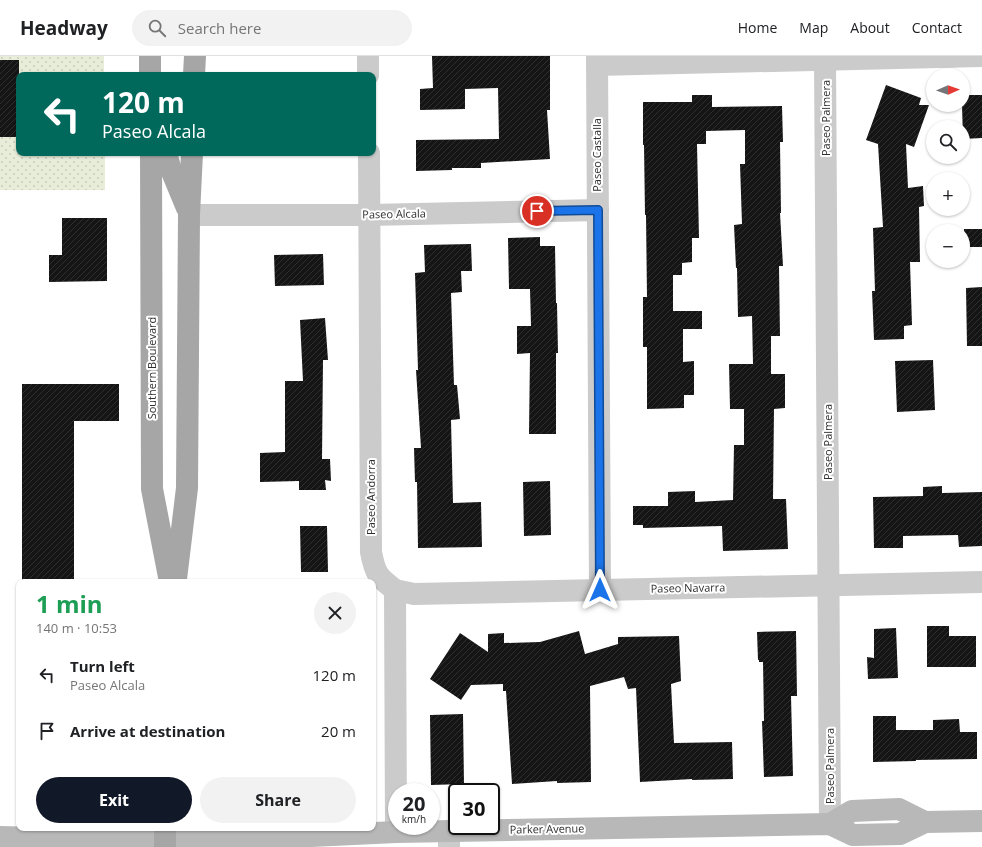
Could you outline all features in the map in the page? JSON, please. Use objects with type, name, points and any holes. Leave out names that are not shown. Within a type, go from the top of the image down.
[{"type":"main road","points":[[150,56],[150,72]]},
{"type":"main road","points":[[194,72],[195,56]]},
{"type":"main road","name":"Southern Boulevard","points":[[151,156],[152,489],[169,579]]},
{"type":"main road","points":[[167,156],[189,215]]},
{"type":"main road","points":[[175,579],[187,488],[189,215],[192,156]]},
{"type":"street","points":[[368,56],[368,72]]},
{"type":"street","points":[[597,60],[825,60],[982,56]]},
{"type":"street","name":"Paseo Castalla","points":[[597,60],[600,590]]},
{"type":"street","name":"Paseo Palmera","points":[[825,60],[830,824]]},
{"type":"street","name":"Paseo Andorra","points":[[368,156],[371,552],[374,566],[381,578],[395,590]]},
{"type":"street","name":"Paseo Alcala","points":[[189,215],[369,215],[598,210]]},
{"type":"street","name":"Paseo Navarra","points":[[395,590],[414,594],[982,582]]},
{"type":"street","points":[[395,590],[396,783]]},
{"type":"street","name":"Parker Avenue","points":[[419,835],[449,839],[830,824],[853,835],[900,834],[925,822],[982,821]]},
{"type":"street","name":"Parker Avenue","points":[[0,837],[165,839],[290,837],[388,832]]},
{"type":"green space","points":[[0,56],[104,56],[104,72],[16,72],[16,156],[105,156],[105,190],[0,190]]},
{"type":"building","points":[[432,56],[550,56],[550,110],[547,110],[550,159],[481,163],[481,168],[452,168],[452,170],[416,171],[416,140],[499,139],[498,88],[465,89],[465,109],[420,110],[420,89],[433,88]]},
{"type":"building","points":[[0,60],[19,60],[19,72],[16,72],[16,137],[0,137]]},
{"type":"building","points":[[886,85],[921,98],[919,105],[926,105],[926,112],[914,147],[906,144],[908,188],[923,186],[924,206],[919,207],[920,262],[910,262],[912,325],[904,326],[904,339],[874,340],[872,291],[875,291],[873,228],[883,227],[878,144],[866,140]]},
{"type":"building","points":[[692,95],[712,95],[712,107],[782,106],[783,142],[780,142],[780,213],[783,266],[779,266],[780,336],[771,336],[771,374],[785,374],[785,408],[774,409],[773,499],[786,499],[788,549],[723,551],[722,526],[643,528],[643,525],[633,525],[633,506],[668,506],[668,492],[695,491],[695,502],[733,500],[734,445],[744,445],[744,409],[730,409],[729,364],[753,364],[752,316],[738,317],[734,225],[742,224],[740,164],[745,164],[745,130],[706,131],[706,144],[697,144],[699,238],[692,238],[692,262],[682,263],[682,275],[673,275],[673,311],[702,311],[702,329],[683,329],[683,362],[694,361],[694,395],[684,395],[684,408],[647,409],[647,347],[643,347],[643,297],[647,297],[643,102],[692,102]]},
{"type":"building","points":[[970,95],[982,95],[982,138],[970,139],[970,120],[962,120],[962,112],[970,112]]},
{"type":"building","points":[[62,218],[107,218],[107,281],[49,282],[49,255],[62,255]]},
{"type":"building","points":[[970,229],[982,229],[982,247],[970,247]]},
{"type":"building","points":[[540,237],[540,246],[555,246],[558,353],[556,353],[556,434],[529,434],[530,353],[517,354],[517,326],[531,326],[530,289],[509,289],[508,238]]},
{"type":"building","points":[[471,244],[472,271],[461,271],[462,292],[451,293],[454,385],[457,385],[460,419],[451,420],[453,503],[481,502],[482,547],[418,548],[417,482],[415,482],[414,448],[421,448],[416,370],[418,370],[415,273],[425,272],[424,245]]},
{"type":"building","points":[[323,254],[324,285],[275,286],[274,255]]},
{"type":"building","points":[[982,287],[982,346],[967,346],[966,288]]},
{"type":"building","points":[[325,318],[328,360],[323,360],[322,459],[330,459],[331,481],[325,480],[326,490],[299,490],[299,481],[260,482],[260,453],[285,452],[285,381],[303,381],[300,320]]},
{"type":"building","points":[[933,360],[935,410],[897,412],[895,361]]},
{"type":"building","points":[[22,384],[119,384],[119,421],[74,421],[74,579],[22,579]]},
{"type":"building","points":[[550,481],[551,535],[524,536],[523,482]]},
{"type":"building","points":[[942,486],[942,493],[982,492],[982,546],[959,547],[958,535],[903,536],[903,548],[874,548],[873,497],[923,496],[923,487]]},
{"type":"building","points":[[300,526],[327,526],[328,572],[301,572]]},
{"type":"building","points":[[927,626],[949,626],[949,636],[976,636],[976,667],[927,667]]},
{"type":"building","points":[[896,628],[898,678],[868,679],[867,657],[874,658],[874,629]]},
{"type":"building","points":[[579,631],[585,654],[618,644],[618,637],[679,636],[681,681],[671,684],[674,743],[732,742],[733,779],[692,779],[640,782],[636,688],[628,689],[624,677],[590,686],[591,782],[557,783],[557,781],[512,784],[506,691],[503,691],[503,684],[471,685],[461,700],[430,679],[460,633],[488,652],[488,634],[504,633],[504,643],[540,642]]},
{"type":"building","points":[[796,631],[797,696],[791,696],[793,776],[764,777],[762,721],[764,721],[763,662],[759,662],[758,660],[757,632]]},
{"type":"building","points":[[463,714],[464,783],[440,785],[440,783],[431,783],[430,715]]},
{"type":"building","points":[[873,716],[896,716],[896,730],[933,730],[933,720],[959,719],[960,732],[977,732],[977,759],[873,762]]},
{"type":"route","points":[[537,211],[598,210],[600,590]]}]
